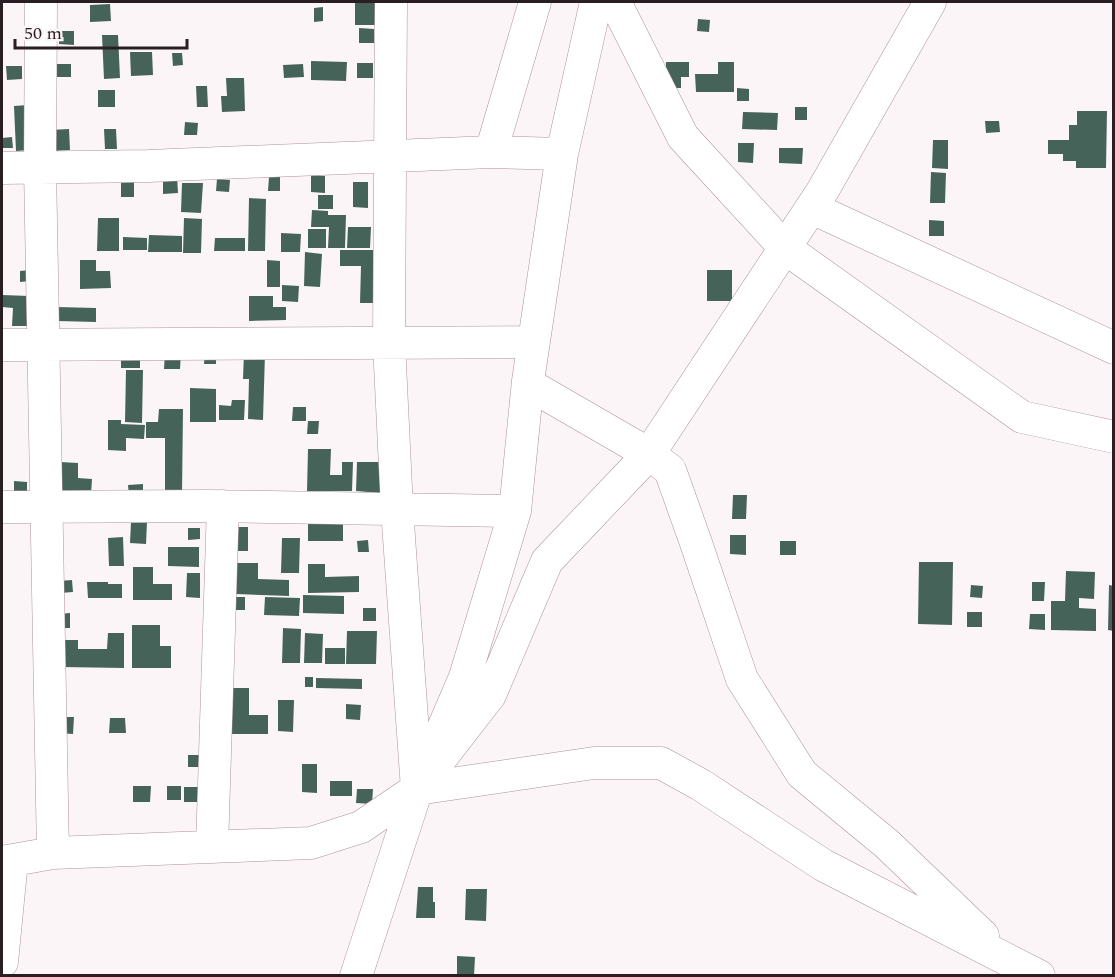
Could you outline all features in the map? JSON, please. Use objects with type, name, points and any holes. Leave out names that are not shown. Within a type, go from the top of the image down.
[{"type":"street","points":[[41,2],[40,168],[54,853]]},
{"type":"street","points":[[391,2],[389,343],[397,509],[417,789]]},
{"type":"street","points":[[491,152],[535,2]]},
{"type":"street","points":[[356,975],[417,789],[465,677],[515,511],[528,384],[562,154],[596,2]]},
{"type":"street","points":[[615,2],[682,137],[785,248],[1022,417],[1113,436]]},
{"type":"street","points":[[2,962],[7,861],[54,853],[311,843],[361,827],[417,789],[490,694],[547,561],[649,454],[812,208],[930,2]]},
{"type":"street","points":[[2,168],[148,166],[491,152],[562,154]]},
{"type":"street","points":[[812,208],[1113,348]]},
{"type":"street","points":[[2,345],[534,342]]},
{"type":"street","points":[[528,384],[649,454],[670,470],[742,679],[802,774],[887,844],[1007,959]]},
{"type":"street","points":[[2,507],[223,506],[515,511]]},
{"type":"street","points":[[212,847],[223,506]]},
{"type":"street","points":[[417,789],[594,763],[661,763],[701,785],[823,865],[1040,975]]},
{"type":"building","points":[[355,2],[382,2],[382,25],[355,25]]},
{"type":"building","points":[[110,4],[111,21],[90,22],[90,5]]},
{"type":"building","points":[[323,7],[323,21],[314,22],[314,8]]},
{"type":"building","points":[[698,19],[710,20],[709,32],[697,31]]},
{"type":"building","points":[[359,28],[374,29],[374,43],[359,43]]},
{"type":"building","points":[[59,31],[74,31],[74,45],[59,44]]},
{"type":"building","points":[[102,35],[118,35],[120,78],[104,79]]},
{"type":"building","points":[[130,52],[152,52],[153,75],[131,76]]},
{"type":"building","points":[[172,53],[182,53],[183,65],[173,66]]},
{"type":"building","points":[[311,61],[347,62],[346,81],[311,80]]},
{"type":"building","points":[[666,62],[689,62],[689,77],[681,77],[681,88],[666,88]]},
{"type":"building","points":[[718,62],[734,62],[734,92],[696,92],[695,74],[718,74]]},
{"type":"building","points":[[357,63],[373,63],[373,78],[357,78]]},
{"type":"building","points":[[56,64],[71,64],[71,77],[56,77]]},
{"type":"building","points":[[303,64],[304,77],[284,78],[283,65]]},
{"type":"building","points":[[6,66],[22,66],[22,79],[7,80]]},
{"type":"building","points":[[226,78],[244,78],[245,111],[222,112],[221,96],[227,96]]},
{"type":"building","points":[[196,86],[207,86],[208,107],[197,107]]},
{"type":"building","points":[[737,88],[749,89],[749,101],[737,101]]},
{"type":"building","points":[[98,90],[115,90],[115,107],[98,107]]},
{"type":"building","points":[[28,105],[30,150],[16,151],[14,106]]},
{"type":"building","points":[[795,107],[807,107],[807,120],[795,120]]},
{"type":"building","points":[[1077,111],[1107,111],[1106,168],[1076,168],[1076,161],[1063,161],[1063,154],[1048,154],[1048,140],[1069,140],[1069,125],[1077,125]]},
{"type":"building","points":[[743,112],[778,113],[777,130],[742,129]]},
{"type":"building","points":[[985,121],[999,121],[1000,132],[986,133]]},
{"type":"building","points":[[185,122],[198,123],[197,135],[184,135]]},
{"type":"building","points":[[69,129],[70,150],[51,151],[50,130]]},
{"type":"building","points":[[104,129],[116,129],[117,149],[105,149]]},
{"type":"building","points":[[12,137],[13,148],[2,148],[2,138]]},
{"type":"building","points":[[933,140],[948,140],[948,169],[932,168]]},
{"type":"building","points":[[738,143],[754,143],[753,163],[738,162]]},
{"type":"building","points":[[779,148],[803,148],[802,164],[779,163]]},
{"type":"building","points":[[931,172],[946,173],[945,203],[930,203]]},
{"type":"building","points":[[311,175],[325,176],[325,193],[311,192]]},
{"type":"building","points":[[177,176],[178,193],[163,194],[163,179]]},
{"type":"building","points":[[269,177],[280,177],[280,191],[268,191]]},
{"type":"building","points":[[217,179],[230,180],[229,192],[216,191]]},
{"type":"building","points":[[134,180],[134,197],[121,197],[121,181]]},
{"type":"building","points":[[353,182],[368,182],[368,208],[353,207]]},
{"type":"building","points":[[182,183],[203,183],[201,213],[181,212]]},
{"type":"building","points":[[318,195],[333,195],[333,209],[318,209]]},
{"type":"building","points":[[249,198],[266,199],[265,251],[248,251]]},
{"type":"building","points":[[312,210],[328,211],[328,215],[346,215],[345,248],[328,248],[329,227],[311,227]]},
{"type":"building","points":[[98,218],[119,218],[119,251],[97,251]]},
{"type":"building","points":[[184,218],[202,219],[201,253],[183,253]]},
{"type":"building","points":[[929,220],[944,221],[944,236],[929,236]]},
{"type":"building","points":[[348,227],[371,227],[370,248],[347,248]]},
{"type":"building","points":[[308,229],[326,229],[326,248],[308,248]]},
{"type":"building","points":[[281,233],[301,234],[300,252],[281,252]]},
{"type":"building","points":[[149,235],[182,236],[182,252],[148,252]]},
{"type":"building","points":[[123,237],[147,238],[147,250],[123,250]]},
{"type":"building","points":[[215,238],[245,238],[245,251],[214,251]]},
{"type":"building","points":[[340,250],[377,250],[376,303],[360,303],[361,266],[340,266]]},
{"type":"building","points":[[305,252],[322,254],[320,287],[304,286]]},
{"type":"building","points":[[80,260],[96,260],[96,271],[110,271],[111,288],[80,289]]},
{"type":"building","points":[[267,260],[280,261],[280,287],[267,287]]},
{"type":"building","points":[[30,270],[30,281],[20,282],[20,271]]},
{"type":"building","points":[[707,270],[732,270],[732,301],[707,301]]},
{"type":"building","points":[[282,285],[299,286],[298,302],[282,301]]},
{"type":"building","points":[[2,295],[29,296],[28,326],[12,326],[13,308],[2,307]]},
{"type":"building","points":[[249,296],[273,296],[273,307],[286,307],[286,320],[249,321]]},
{"type":"building","points":[[57,307],[96,308],[96,322],[57,321]]},
{"type":"building","points":[[165,352],[181,352],[180,369],[164,369]]},
{"type":"building","points":[[205,352],[216,352],[216,364],[204,364]]},
{"type":"building","points":[[244,352],[265,353],[263,420],[248,419],[249,379],[243,379]]},
{"type":"building","points":[[121,353],[140,354],[140,368],[121,368]]},
{"type":"building","points":[[126,370],[143,370],[142,423],[125,422]]},
{"type":"building","points":[[190,388],[216,389],[216,422],[190,422]]},
{"type":"building","points":[[232,400],[245,400],[244,420],[219,420],[219,405],[231,406]]},
{"type":"building","points":[[293,407],[306,407],[306,421],[292,421]]},
{"type":"building","points":[[159,409],[183,409],[182,494],[165,494],[165,438],[146,438],[146,422],[158,422]]},
{"type":"building","points":[[108,420],[121,420],[121,424],[145,425],[144,439],[126,438],[126,451],[108,450]]},
{"type":"building","points":[[308,421],[319,421],[318,434],[307,434]]},
{"type":"building","points":[[308,449],[331,449],[330,475],[342,475],[342,462],[353,462],[352,491],[307,491]]},
{"type":"building","points":[[60,462],[78,463],[78,478],[92,479],[91,495],[59,494]]},
{"type":"building","points":[[357,462],[381,462],[380,493],[356,491]]},
{"type":"building","points":[[14,481],[27,482],[27,497],[14,496]]},
{"type":"building","points":[[143,484],[143,495],[129,496],[128,485]]},
{"type":"building","points":[[733,495],[747,495],[746,519],[732,519]]},
{"type":"building","points":[[131,522],[147,522],[146,544],[130,543]]},
{"type":"building","points":[[308,524],[343,524],[343,541],[308,541]]},
{"type":"building","points":[[232,527],[248,527],[248,551],[232,551]]},
{"type":"building","points":[[188,528],[200,528],[200,539],[188,540]]},
{"type":"building","points":[[730,535],[746,535],[746,555],[730,554]]},
{"type":"building","points":[[123,537],[124,566],[109,566],[108,538]]},
{"type":"building","points":[[282,538],[300,538],[299,573],[281,573]]},
{"type":"building","points":[[368,540],[369,552],[358,552],[357,541]]},
{"type":"building","points":[[780,541],[796,541],[796,555],[780,555]]},
{"type":"building","points":[[168,547],[199,547],[199,567],[168,566]]},
{"type":"building","points":[[919,562],[953,562],[952,625],[918,624]]},
{"type":"building","points":[[236,563],[258,563],[258,579],[289,580],[289,596],[236,594]]},
{"type":"building","points":[[308,564],[325,564],[325,577],[359,576],[359,592],[308,593]]},
{"type":"building","points":[[133,567],[153,567],[153,584],[172,584],[172,600],[133,600]]},
{"type":"building","points":[[1066,571],[1095,572],[1094,599],[1079,598],[1079,608],[1096,609],[1096,631],[1051,630],[1051,601],[1065,601]]},
{"type":"building","points":[[187,573],[200,573],[200,598],[186,597]]},
{"type":"building","points":[[72,580],[73,592],[60,593],[59,581]]},
{"type":"building","points":[[87,582],[122,584],[122,598],[88,598]]},
{"type":"building","points":[[1032,582],[1045,582],[1044,601],[1032,601]]},
{"type":"building","points":[[971,585],[983,586],[982,598],[970,597]]},
{"type":"building","points":[[1109,585],[1114,586],[1114,631],[1108,630]]},
{"type":"building","points":[[303,595],[344,596],[344,614],[303,613]]},
{"type":"building","points":[[231,597],[245,597],[245,610],[231,610]]},
{"type":"building","points":[[265,597],[300,598],[299,616],[264,615]]},
{"type":"building","points":[[363,608],[376,608],[376,621],[363,621]]},
{"type":"building","points":[[967,612],[982,612],[982,627],[967,627]]},
{"type":"building","points":[[70,613],[70,628],[59,628],[59,614]]},
{"type":"building","points":[[1030,614],[1045,614],[1045,630],[1029,629]]},
{"type":"building","points":[[132,625],[160,625],[160,646],[171,646],[171,668],[132,668]]},
{"type":"building","points":[[283,628],[301,629],[300,663],[282,663]]},
{"type":"building","points":[[347,631],[377,631],[376,664],[346,664]]},
{"type":"building","points":[[108,633],[124,633],[124,668],[61,667],[61,640],[78,640],[78,649],[107,649]]},
{"type":"building","points":[[305,633],[323,634],[322,663],[304,663]]},
{"type":"building","points":[[325,648],[345,648],[345,664],[325,664]]},
{"type":"building","points":[[305,677],[313,677],[313,687],[305,687]]},
{"type":"building","points":[[316,678],[362,679],[362,689],[316,688]]},
{"type":"building","points":[[231,688],[249,688],[249,715],[268,715],[268,734],[231,734]]},
{"type":"building","points":[[278,700],[294,700],[293,732],[278,731]]},
{"type":"building","points":[[346,704],[361,705],[360,720],[346,719]]},
{"type":"building","points":[[58,717],[74,717],[73,734],[57,733]]},
{"type":"building","points":[[110,718],[125,718],[126,733],[109,733]]},
{"type":"building","points":[[188,755],[199,755],[199,767],[188,767]]},
{"type":"building","points":[[302,764],[317,764],[317,793],[302,792]]},
{"type":"building","points":[[330,781],[352,781],[352,796],[330,796]]},
{"type":"building","points":[[133,786],[151,786],[150,802],[133,802]]},
{"type":"building","points":[[167,786],[181,786],[181,800],[167,800]]},
{"type":"building","points":[[184,787],[199,787],[199,802],[184,802]]},
{"type":"building","points":[[357,789],[373,789],[372,804],[356,803]]},
{"type":"building","points":[[418,887],[433,887],[435,918],[416,918]]},
{"type":"building","points":[[466,889],[487,889],[486,921],[465,920]]},
{"type":"building","points":[[457,956],[475,957],[474,976],[457,976]]}]
